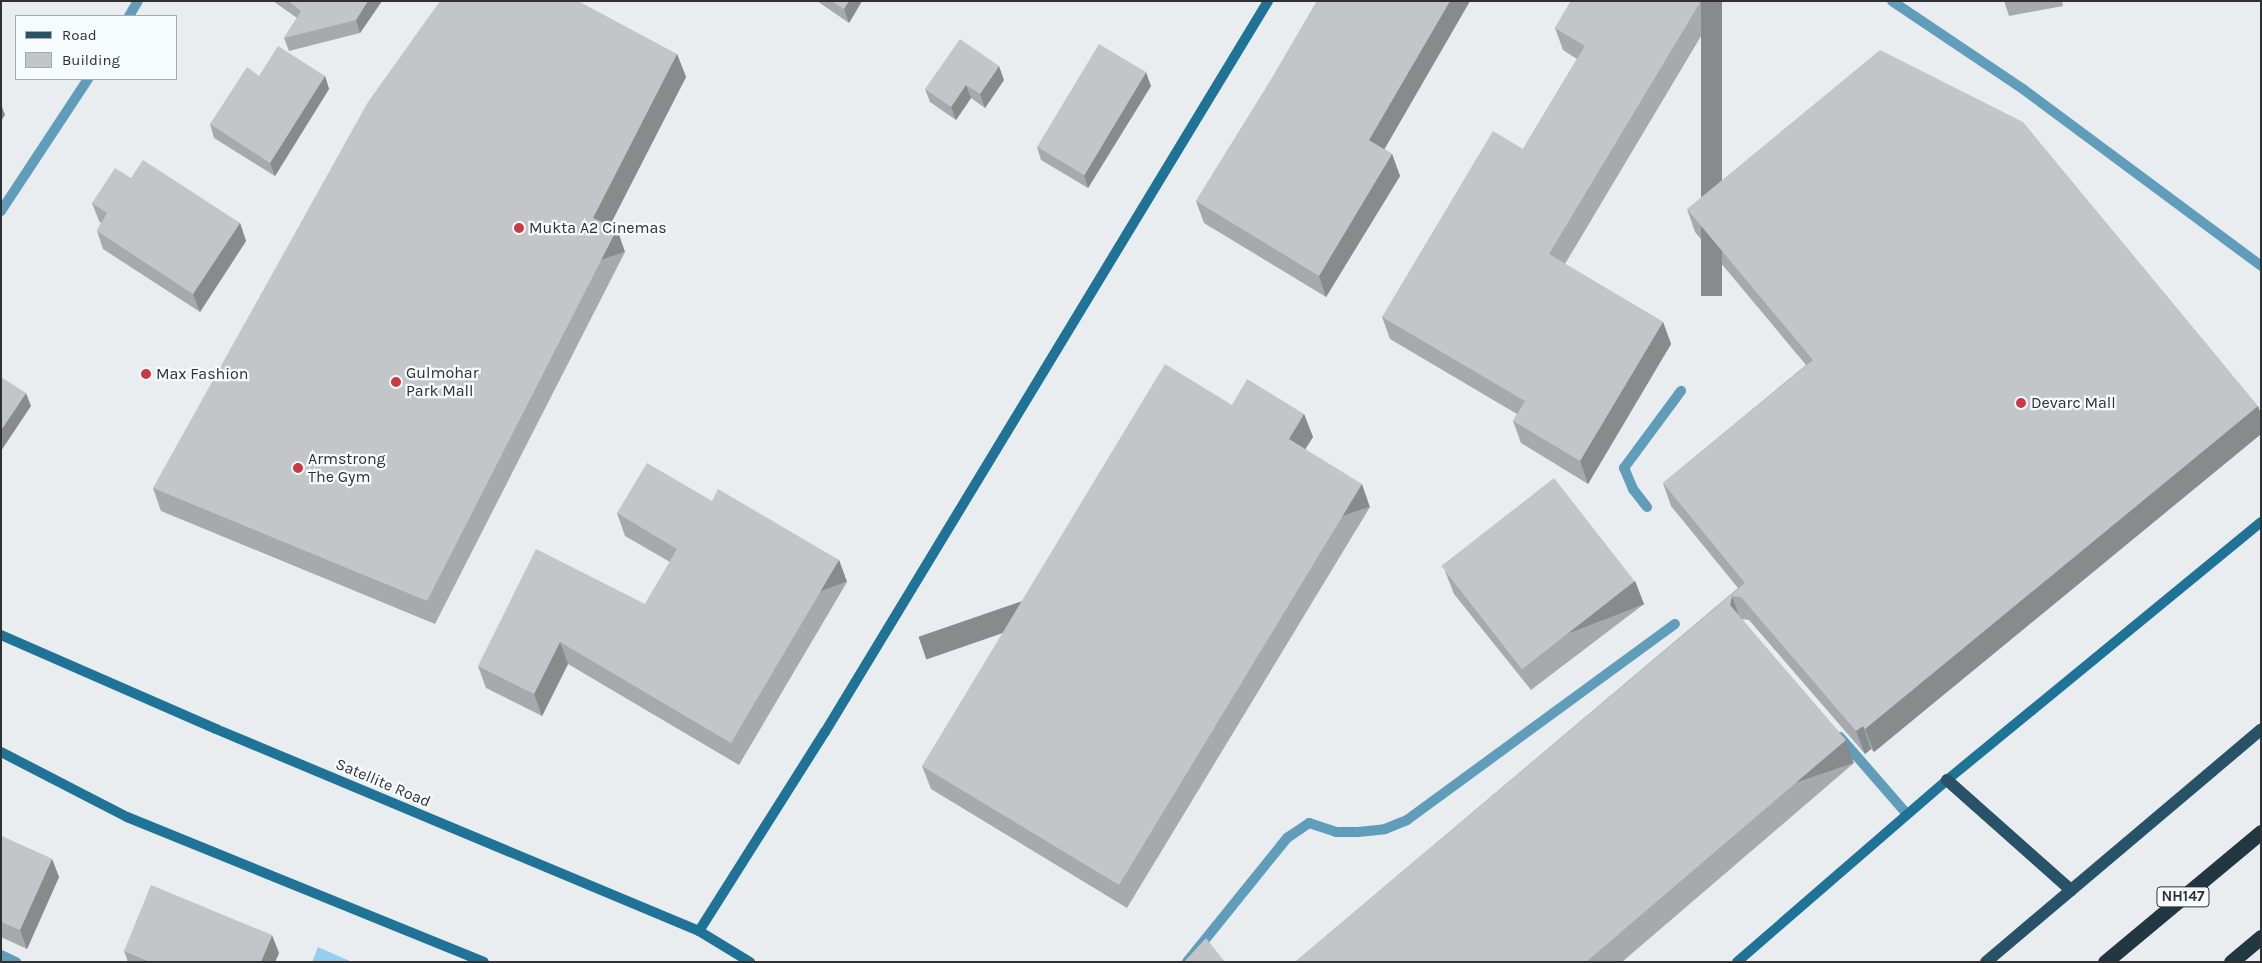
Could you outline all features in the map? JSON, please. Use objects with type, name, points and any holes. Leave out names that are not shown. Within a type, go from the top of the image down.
[{"type":"highway","name":"NH147","points":[[2105,962],[2261,832]]},
{"type":"highway","points":[[2231,962],[2261,937]]},
{"type":"main road","points":[[1986,962],[2261,730]]},
{"type":"main road","points":[[1946,780],[2071,890]]},
{"type":"street","points":[[130,15],[138,1]]},
{"type":"street","points":[[699,931],[825,732],[1268,1]]},
{"type":"street","points":[[1892,1],[2024,89],[2261,266]]},
{"type":"street","points":[[1,211],[87,80]]},
{"type":"street","points":[[1647,507],[1633,489],[1624,468],[1681,391]]},
{"type":"street","points":[[1737,962],[1946,780],[2261,522]]},
{"type":"street","points":[[1187,962],[1287,838],[1309,822],[1336,832],[1358,832],[1385,829],[1407,820],[1675,624]]},
{"type":"street","name":"Satellite Road","points":[[1,635],[216,730],[699,931],[750,962]]},
{"type":"street","points":[[1832,728],[1907,814]]},
{"type":"street","points":[[1,752],[127,817],[484,962]]},
{"type":"street","points":[[1,955],[16,962]]},
{"type":"shaded area","points":[[318,947],[352,962],[312,962]]},
{"type":"building","points":[[288,1],[368,1],[356,20],[284,38],[301,11]]},
{"type":"building","name":"Gulmohar Park Mall","points":[[440,1],[578,1],[677,54],[593,218],[617,229],[427,601],[153,488],[368,102]]},
{"type":"building","points":[[832,1],[849,1],[844,9]]},
{"type":"building","points":[[1317,1],[1450,1],[1369,140],[1392,154],[1319,276],[1196,201],[1271,80]]},
{"type":"building","points":[[1571,1],[1701,1],[1549,254],[1663,322],[1580,461],[1513,421],[1525,401],[1382,317],[1493,131],[1523,149],[1585,46],[1555,28]]},
{"type":"building","points":[[960,39],[999,66],[980,94],[966,85],[951,107],[925,89]]},
{"type":"building","points":[[1099,44],[1146,72],[1084,175],[1037,147]]},
{"type":"building","points":[[278,46],[325,76],[270,163],[210,124],[247,67],[259,76]]},
{"type":"building","name":"Devarc Mall","points":[[1880,50],[2023,122],[2258,406],[1865,729],[1863,726],[1856,731],[1741,597],[1732,596],[1730,605],[1846,740],[1586,962],[1295,962],[1745,583],[1663,483],[1813,360],[1687,209]]},
{"type":"building","points":[[143,160],[240,223],[193,294],[97,231],[107,213],[92,203],[115,168],[131,178]]},
{"type":"building","points":[[1165,364],[1232,405],[1247,379],[1304,414],[1289,439],[1362,484],[1119,885],[922,766]]},
{"type":"building","points":[[1,377],[26,393],[1,430]]},
{"type":"building","points":[[647,463],[712,501],[718,489],[839,560],[731,743],[560,642],[534,694],[478,666],[536,549],[645,604],[677,549],[617,513]]},
{"type":"building","points":[[1554,478],[1635,581],[1522,669],[1441,566]]},
{"type":"building","points":[[1,836],[52,859],[20,930],[1,922]]},
{"type":"building","points":[[151,885],[272,935],[261,962],[150,962],[124,951]]},
{"type":"building","points":[[1206,938],[1225,962],[1184,962]]},
{"type":"place","name":"Mukta A2 Cinemas","points":[[519,228]]},
{"type":"place","name":"Max Fashion","points":[[146,374]]},
{"type":"place","name":"Gulmohar Park Mall","points":[[396,382]]},
{"type":"place","name":"Devarc Mall","points":[[2021,403]]},
{"type":"place","name":"Armstrong The Gym","points":[[298,468]]}]
